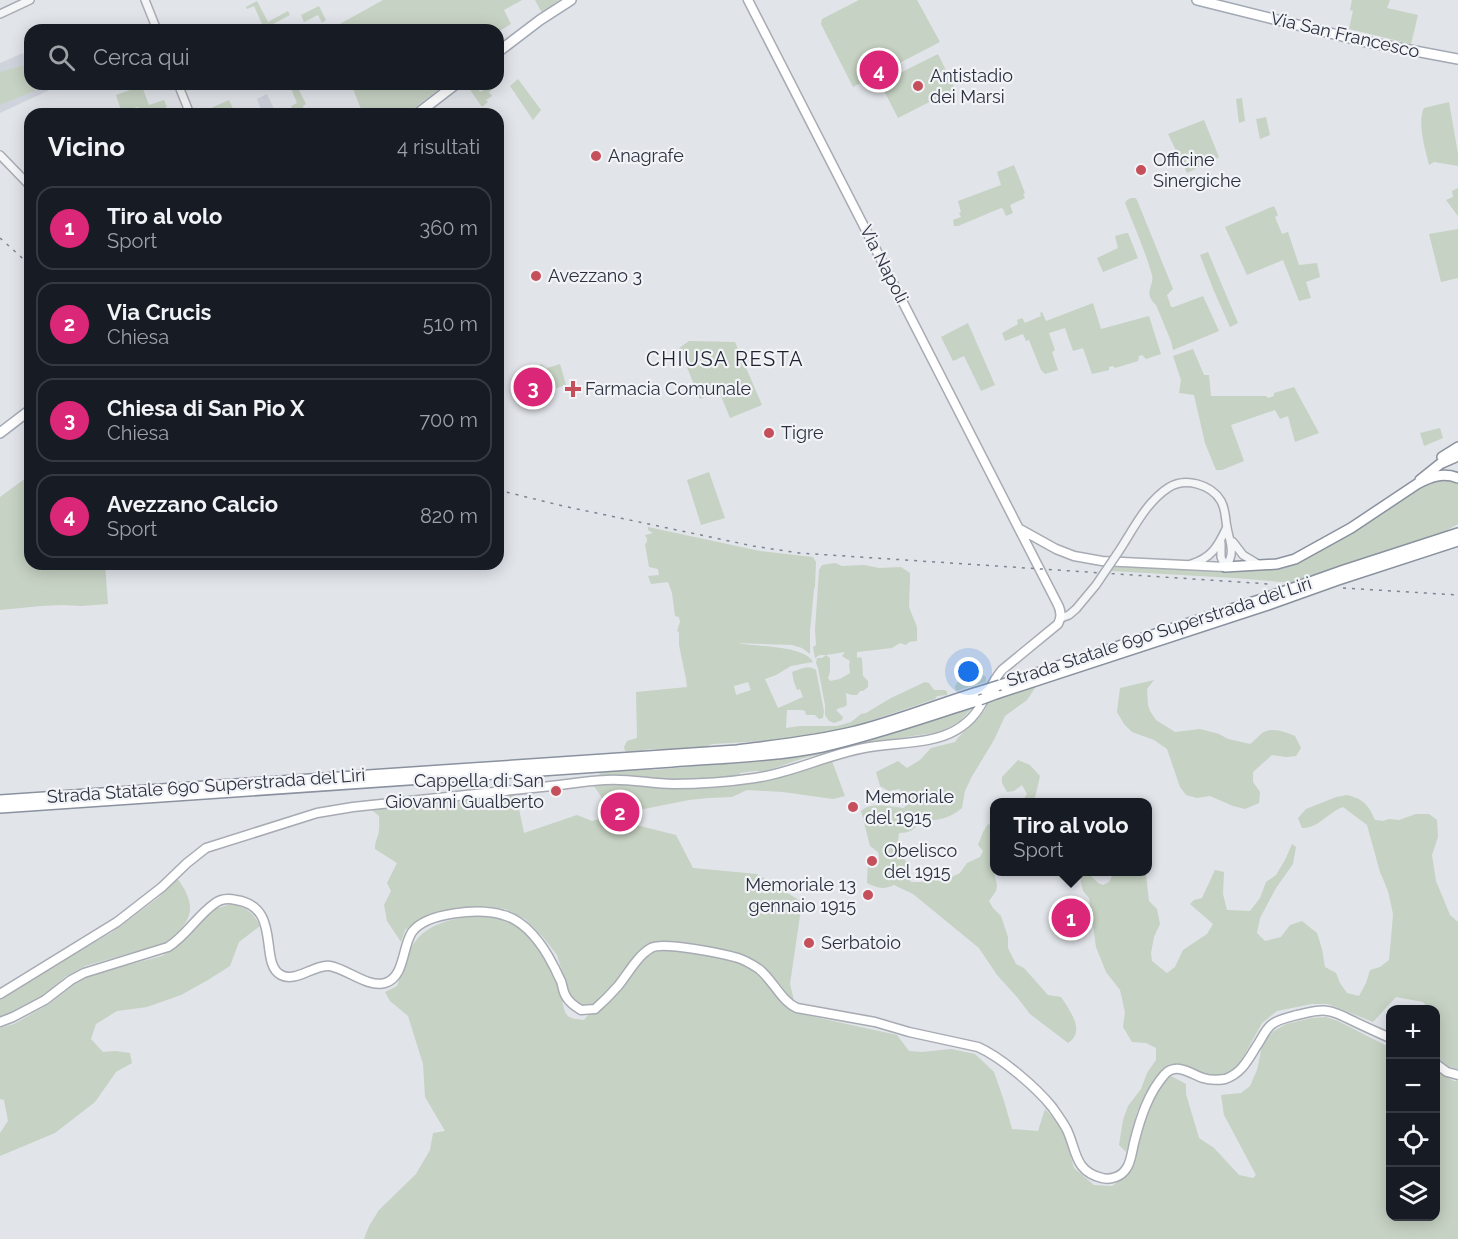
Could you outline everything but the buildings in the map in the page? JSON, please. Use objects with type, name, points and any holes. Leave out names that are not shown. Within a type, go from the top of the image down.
[{"type":"main road","points":[[504,47],[571,0]]},
{"type":"main road","name":"Via Napoli","points":[[748,0],[1057,603],[1061,618]]},
{"type":"main road","name":"Via San Francesco","points":[[1197,0],[1362,41],[1458,59]]},
{"type":"main road","points":[[425,108],[448,90]]},
{"type":"main road","points":[[0,433],[24,415]]},
{"type":"main road","points":[[1425,477],[1428,469],[1458,447]]},
{"type":"main road","points":[[1019,529],[1074,556],[1102,561],[1225,567],[1277,564],[1295,559],[1351,528],[1417,484],[1443,461],[1458,456]]},
{"type":"main road","points":[[1425,477],[1458,462]]},
{"type":"main road","points":[[1425,477],[1445,475],[1458,478]]},
{"type":"main road","points":[[1421,545],[1458,526]]},
{"type":"main road","name":"Strada Statale 690 Superstrada del Liri","points":[[1267,602],[1344,570],[1458,533]]},
{"type":"main road","name":"Strada Statale 690 Superstrada del Liri","points":[[0,808],[672,762],[780,753],[820,747],[856,739],[980,699],[1023,681],[1458,541]]},
{"type":"main road","points":[[0,994],[117,922],[162,887],[206,848],[317,813],[353,807],[605,780],[674,784],[754,778],[792,770],[845,752],[944,735],[957,729],[971,718],[981,706],[995,678],[1002,670],[1058,625],[1061,618]]},
{"type":"main road","name":"Strada Statale 690 Superstrada del Liri","points":[[0,800],[785,745],[880,724],[984,690],[998,690]]},
{"type":"main road","points":[[0,1022],[45,1000],[84,973],[168,947],[220,900],[233,899],[246,902],[256,908],[262,917],[272,962],[283,976],[292,976],[328,966],[342,969],[368,982],[378,984],[388,982],[395,976],[399,970],[407,941],[419,926],[443,915],[491,912],[511,918],[541,945],[552,962],[567,998],[581,1010],[595,1009],[616,988],[645,952],[654,946],[693,949],[738,958],[748,963],[771,980],[788,1003],[797,1008],[875,1022],[986,1050],[1038,1091],[1066,1127],[1079,1163],[1089,1173],[1104,1179],[1116,1177],[1126,1169],[1141,1117],[1156,1087],[1173,1069],[1183,1069],[1203,1078],[1224,1079],[1240,1071],[1246,1065],[1271,1025],[1287,1017],[1308,1012],[1329,1011],[1386,1036]]},
{"type":"main road","points":[[1440,1067],[1458,1075]]},
{"type":"street","points":[[0,14],[30,0]]},
{"type":"street","points":[[145,0],[155,24]]},
{"type":"street","points":[[180,90],[188,108]]},
{"type":"street","points":[[0,155],[24,180]]},
{"type":"street","points":[[1061,618],[1076,609],[1096,585],[1147,508],[1167,489],[1177,484],[1198,484],[1214,491],[1221,501],[1226,514],[1232,551],[1230,562],[1225,567],[1221,557],[1221,540]]},
{"type":"street","points":[[1186,566],[1212,554],[1227,527]]},
{"type":"street","points":[[1231,540],[1243,555],[1260,566]]},
{"type":"shaded area","points":[[23,53],[24,90],[50,90],[0,113],[0,63]]},
{"type":"shaded area","points":[[267,94],[274,108],[261,108],[257,99]]},
{"type":"green space","points":[[383,0],[522,0],[504,10],[511,24],[504,28],[504,24],[340,24]]},
{"type":"green space","points":[[535,0],[559,0],[542,13]]},
{"type":"green space","points":[[859,0],[917,0],[940,42],[853,87],[821,24],[822,19]]},
{"type":"green space","points":[[1352,0],[1390,0],[1387,8],[1418,15],[1411,44],[1349,29],[1353,11],[1350,10]]},
{"type":"green space","points":[[257,1],[268,22],[288,11],[290,15],[273,24],[262,24],[254,6],[247,9],[246,7]]},
{"type":"green space","points":[[319,6],[326,20],[322,23],[318,15],[304,22],[301,15]]},
{"type":"green space","name":"Antistadio dei Marsi","points":[[938,54],[955,89],[898,118],[880,83]]},
{"type":"green space","points":[[24,65],[24,90],[36,90],[0,105],[0,72]]},
{"type":"green space","points":[[518,79],[541,110],[533,120],[510,86]]},
{"type":"green space","points":[[130,90],[143,90],[149,105],[164,100],[167,107],[120,108],[116,95]]},
{"type":"green space","points":[[292,90],[299,90],[306,104],[304,108],[292,108],[291,106],[297,103]]},
{"type":"green space","points":[[353,90],[438,90],[414,108],[361,108]]},
{"type":"green space","points":[[470,90],[480,92],[492,90],[489,92],[492,96],[482,107]]},
{"type":"green space","points":[[1242,98],[1245,121],[1239,123],[1236,99]]},
{"type":"green space","points":[[229,100],[233,108],[211,108]]},
{"type":"green space","points":[[1449,102],[1458,166],[1434,162],[1429,165],[1422,136],[1422,114],[1424,108]]},
{"type":"green space","points":[[1266,117],[1270,135],[1260,139],[1256,119]]},
{"type":"green space","points":[[1204,120],[1219,157],[1187,173],[1168,134]]},
{"type":"green space","points":[[1014,165],[1025,198],[1010,205],[1013,213],[1006,216],[1001,208],[954,226],[953,220],[961,217],[958,201],[1001,185],[997,172]]},
{"type":"green space","points":[[1458,188],[1458,216],[1446,200],[1453,197],[1452,191]]},
{"type":"green space","points":[[1131,198],[1137,200],[1173,289],[1167,295],[1171,307],[1203,296],[1219,331],[1173,350],[1156,305],[1150,296],[1152,275],[1125,203]]},
{"type":"green space","points":[[1274,206],[1278,215],[1275,217],[1282,234],[1288,232],[1299,265],[1317,263],[1320,277],[1306,282],[1311,298],[1299,301],[1283,260],[1247,275],[1225,227]]},
{"type":"green space","points":[[1458,229],[1458,278],[1441,282],[1429,234]]},
{"type":"green space","points":[[1128,233],[1138,258],[1103,272],[1097,258],[1118,248],[1115,236]]},
{"type":"green space","points":[[1208,252],[1238,323],[1230,327],[1200,255]]},
{"type":"green space","points":[[1093,303],[1101,329],[1149,316],[1161,354],[1146,359],[1142,355],[1139,356],[1138,361],[1115,368],[1109,367],[1109,370],[1092,374],[1083,348],[1073,351],[1065,328],[1049,333],[1055,350],[1052,352],[1058,370],[1045,374],[1041,370],[1029,340],[1026,341],[1023,334],[1005,341],[1002,333],[1018,324],[1017,320],[1022,318],[1025,323],[1041,316],[1042,312],[1046,321]]},
{"type":"green space","points":[[968,323],[995,385],[981,391],[964,356],[953,361],[941,337]]},
{"type":"green space","points":[[689,341],[735,342],[762,405],[730,418],[719,391],[700,399],[679,348]]},
{"type":"green space","points":[[1193,349],[1204,375],[1209,375],[1211,396],[1266,396],[1268,398],[1274,396],[1274,393],[1294,387],[1319,433],[1295,442],[1288,416],[1280,419],[1275,410],[1231,425],[1244,461],[1222,470],[1216,470],[1205,443],[1194,395],[1179,393],[1181,380],[1173,356]]},
{"type":"green space","points":[[541,364],[547,368],[560,364],[566,385],[545,392],[546,397],[543,398],[537,372]]},
{"type":"green space","points":[[1440,428],[1443,438],[1424,446],[1420,433]]},
{"type":"green space","points":[[709,472],[725,518],[701,525],[687,480]]},
{"type":"green space","points":[[1441,477],[1458,482],[1458,524],[1442,533],[1295,583],[1111,571],[1113,567],[1263,570],[1281,567],[1426,482]]},
{"type":"green space","points":[[24,479],[24,570],[105,570],[108,604],[0,610],[0,497]]},
{"type":"green space","points":[[648,527],[760,551],[813,557],[816,562],[810,654],[792,645],[738,643],[800,652],[813,662],[791,666],[765,679],[778,708],[803,697],[800,689],[797,690],[792,672],[807,667],[816,670],[824,711],[823,718],[806,715],[802,710],[787,710],[786,728],[837,726],[851,722],[861,714],[925,682],[929,683],[934,690],[947,691],[947,695],[937,696],[935,699],[852,727],[819,734],[813,733],[809,737],[712,744],[692,749],[625,751],[627,741],[637,738],[636,692],[687,687],[677,631],[680,622],[679,617],[675,616],[672,593],[668,582],[651,584],[648,576],[659,575],[658,569],[649,567],[645,535],[653,533],[648,530]],"holes":[[[748,682],[751,690],[736,695],[734,686]]]},
{"type":"green space","points":[[835,563],[842,566],[901,567],[910,573],[909,607],[917,627],[917,641],[906,645],[900,643],[892,648],[857,652],[857,658],[862,659],[863,676],[868,681],[868,687],[857,695],[846,693],[847,705],[836,710],[843,717],[842,720],[834,723],[829,721],[825,715],[816,663],[817,658],[826,655],[815,658],[813,647],[816,645],[819,570],[822,565]],"holes":[[[845,652],[842,656],[850,661],[850,673],[840,679],[830,681],[828,678],[830,658],[826,655]]]},
{"type":"green space","points":[[974,666],[980,669],[981,674],[986,677],[986,682],[956,691],[958,681],[971,673],[964,673],[966,667]]},
{"type":"green space","points":[[1154,680],[1147,689],[1150,711],[1156,720],[1175,732],[1200,729],[1250,744],[1269,730],[1278,730],[1295,736],[1301,748],[1296,756],[1272,755],[1253,772],[1253,782],[1260,792],[1259,803],[1245,809],[1210,796],[1197,798],[1186,795],[1180,787],[1167,749],[1154,740],[1132,732],[1117,712],[1120,688]]},
{"type":"green space","points":[[1037,685],[1027,700],[1005,716],[994,740],[971,778],[965,791],[962,808],[942,819],[920,821],[911,830],[899,833],[899,845],[911,882],[943,881],[960,873],[967,863],[980,857],[983,851],[978,845],[983,832],[988,824],[990,825],[990,876],[995,876],[997,885],[989,901],[1001,916],[1008,937],[1008,948],[1016,964],[1024,968],[1048,995],[1061,997],[1072,1015],[1076,1033],[1068,1043],[1030,1014],[997,975],[979,948],[913,894],[894,885],[880,888],[867,883],[868,862],[877,867],[879,856],[878,852],[870,846],[861,811],[876,805],[904,808],[907,804],[901,797],[900,789],[889,791],[880,786],[876,772],[898,761],[907,768],[920,760],[931,748],[955,742],[978,719],[988,702]]},
{"type":"green space","points":[[975,705],[960,721],[940,732],[859,744],[801,759],[763,772],[740,773],[737,777],[690,781],[638,779],[618,775],[604,778],[599,775],[620,770],[654,770],[780,758]]},
{"type":"green space","points":[[1018,760],[1030,765],[1040,776],[1035,798],[1024,798],[1027,794],[1022,785],[1014,791],[1007,792],[1002,783],[1002,777]]},
{"type":"green space","points":[[832,761],[845,796],[833,799],[747,790],[732,797],[689,800],[644,809],[626,807],[625,813],[636,825],[676,835],[693,868],[757,874],[802,902],[790,984],[797,1013],[897,1035],[909,1051],[951,1049],[975,1054],[994,1072],[1012,1129],[1038,1131],[1045,1109],[1062,1127],[1074,1168],[1094,1185],[1112,1186],[1125,1177],[1133,1156],[1141,1120],[1154,1094],[1171,1076],[1186,1084],[1186,1094],[1199,1138],[1214,1148],[1239,1175],[1253,1178],[1256,1175],[1224,1115],[1221,1095],[1241,1093],[1250,1086],[1257,1070],[1263,1042],[1274,1031],[1286,1024],[1312,1018],[1326,1017],[1338,1021],[1386,1045],[1386,1221],[1440,1221],[1440,1073],[1458,1081],[1458,1239],[364,1239],[379,1210],[416,1174],[430,1150],[433,1133],[445,1131],[425,1097],[423,1064],[408,1016],[390,1001],[385,992],[397,986],[409,953],[420,936],[442,923],[471,917],[500,919],[513,924],[535,943],[550,966],[560,989],[567,1015],[573,1019],[584,1020],[590,1008],[582,1007],[570,997],[557,955],[543,937],[525,919],[505,909],[485,906],[455,908],[434,913],[405,930],[401,942],[387,921],[384,905],[391,891],[387,883],[397,863],[375,849],[379,816],[372,810],[516,795],[524,833],[577,815],[592,821],[604,818],[604,801],[592,783],[667,788],[720,785],[799,772]]},
{"type":"green space","points":[[1347,795],[1364,803],[1375,820],[1399,820],[1416,814],[1429,814],[1437,820],[1438,837],[1432,855],[1436,881],[1450,915],[1458,922],[1458,1069],[1450,1067],[1440,1060],[1440,1005],[1425,1005],[1423,1002],[1396,997],[1386,1005],[1373,1022],[1328,1004],[1312,1004],[1277,1011],[1262,1023],[1241,1061],[1233,1070],[1222,1076],[1211,1076],[1171,1064],[1162,1069],[1150,1086],[1137,1112],[1126,1152],[1119,1145],[1123,1120],[1128,1106],[1141,1089],[1147,1073],[1156,1060],[1156,1048],[1146,1043],[1132,1042],[1123,1027],[1125,1012],[1120,990],[1106,972],[1096,947],[1089,898],[1083,891],[1080,876],[1091,876],[1103,885],[1109,882],[1112,876],[1146,876],[1149,901],[1157,909],[1160,924],[1154,937],[1152,961],[1167,973],[1175,967],[1183,950],[1207,934],[1213,924],[1190,904],[1202,898],[1215,870],[1224,872],[1223,894],[1227,910],[1250,911],[1260,898],[1266,882],[1276,875],[1292,844],[1296,847],[1293,864],[1276,888],[1260,918],[1257,933],[1265,941],[1281,937],[1290,925],[1302,921],[1317,933],[1325,967],[1336,973],[1347,993],[1359,996],[1370,970],[1380,967],[1389,960],[1393,914],[1388,891],[1380,872],[1367,825],[1343,807],[1313,826],[1302,828],[1298,818],[1306,809]]},
{"type":"green space","points":[[177,878],[186,893],[190,910],[185,923],[165,943],[85,966],[65,977],[43,997],[0,1017],[0,997],[111,933],[158,898]]},
{"type":"green space","points":[[231,904],[248,911],[260,926],[239,942],[230,966],[181,995],[147,1007],[117,1011],[96,1024],[91,1039],[103,1052],[130,1053],[132,1063],[116,1072],[95,1102],[55,1133],[0,1156],[0,1133],[8,1121],[4,1100],[0,1099],[0,1028],[14,1024],[49,1004],[78,981],[97,973],[162,956],[179,945],[192,929],[215,909]]},
{"type":"railway","points":[[0,238],[24,260]]},
{"type":"railway","points":[[504,491],[753,546],[799,553],[1269,584]]},
{"type":"railway","points":[[1343,588],[1458,595]]},
{"type":"place","name":"Avezzano Calcio","points":[[879,70]]},
{"type":"place","name":"Antistadio dei Marsi","points":[[918,86]]},
{"type":"place","name":"Anagrafe","points":[[596,156]]},
{"type":"place","name":"Officine Sinergiche","points":[[1141,170]]},
{"type":"place","name":"Avezzano 3","points":[[536,276]]},
{"type":"place","name":"Chiesa di San Pio X","points":[[533,387]]},
{"type":"place","name":"Farmacia Comunale","points":[[573,389]]},
{"type":"place","name":"Tigre","points":[[769,433]]},
{"type":"place","name":"Cappella di San Giovanni Gualberto","points":[[556,791]]},
{"type":"place","name":"Memoriale del 1915","points":[[853,807]]},
{"type":"place","name":"Via Crucis","points":[[620,812]]},
{"type":"place","name":"Obelisco del 1915","points":[[872,861]]},
{"type":"place","name":"Memoriale 13 gennaio 1915","points":[[868,895]]},
{"type":"place","name":"Tiro al volo","points":[[1071,918]]},
{"type":"place","name":"Serbatoio","points":[[809,943]]},
{"type":"district","name":"CHIUSA RESTA","points":[[725,359]]}]
